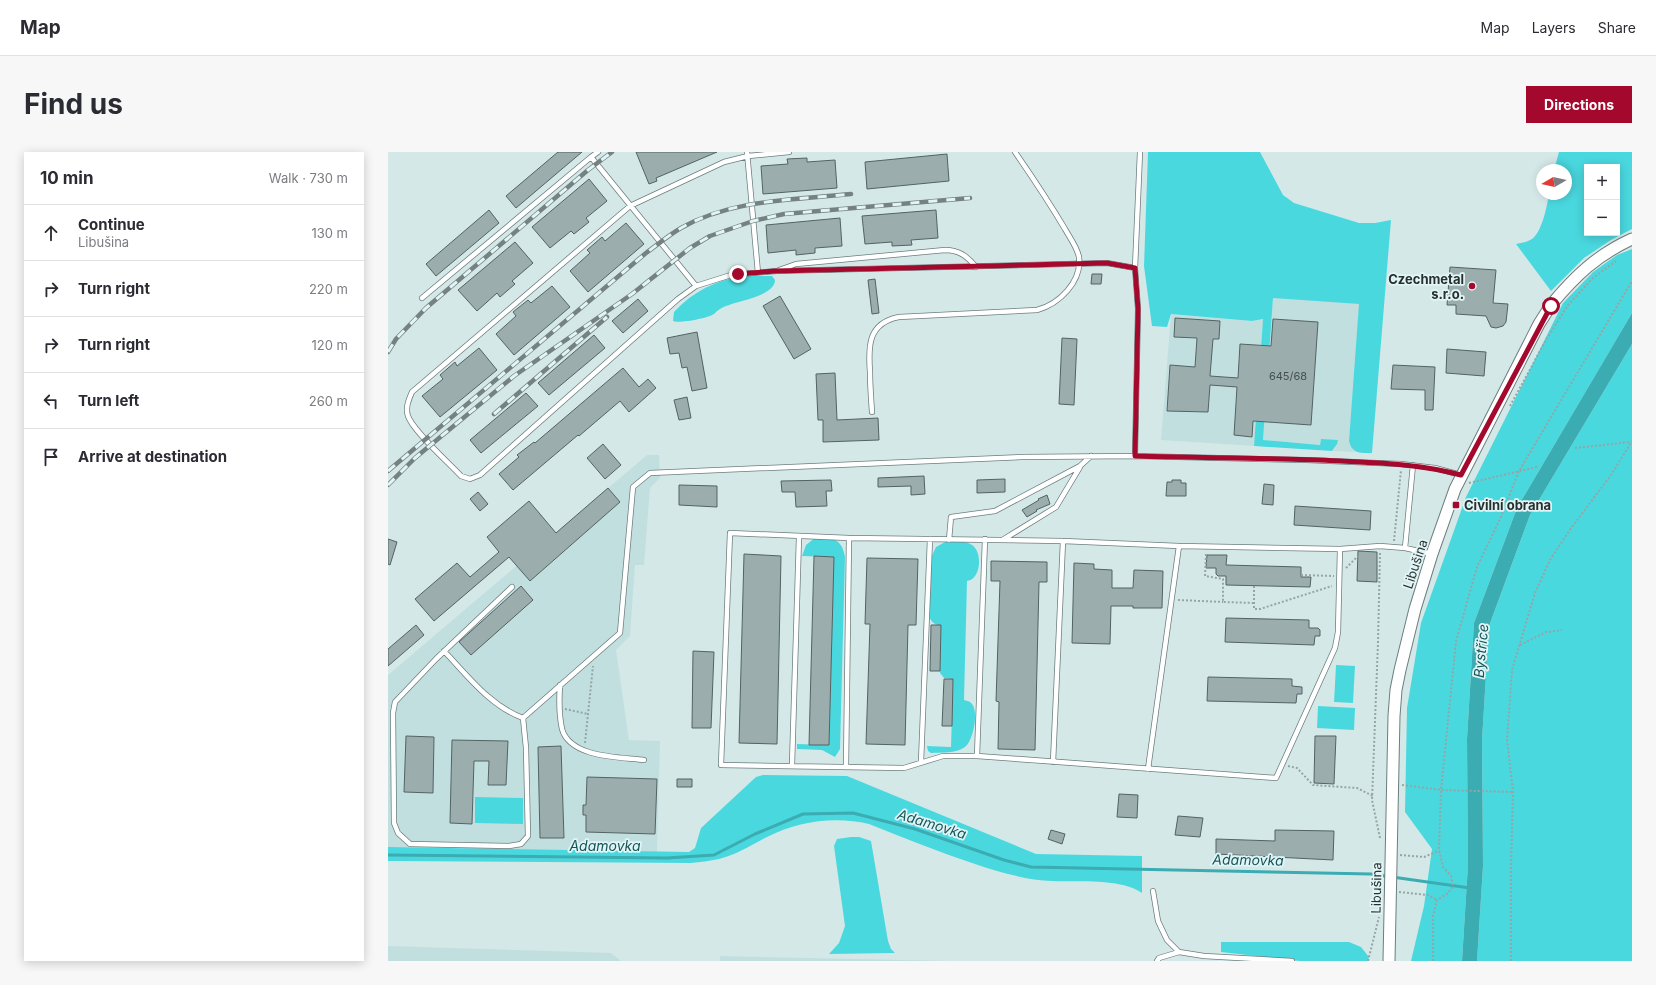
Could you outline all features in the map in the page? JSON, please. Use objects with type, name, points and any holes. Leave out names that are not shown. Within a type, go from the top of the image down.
[{"type":"street","name":"Libušina","points":[[1389,961],[1396,690],[1415,609],[1432,554],[1466,476],[1551,306],[1566,287],[1592,261],[1632,239]]},
{"type":"lane","points":[[422,298],[598,152]]},
{"type":"lane","points":[[789,152],[747,154],[724,162],[630,206],[412,392],[408,402],[408,415],[414,427],[461,476],[470,479],[480,476],[678,299],[696,286],[731,275],[776,271],[1080,265],[1107,263],[1135,268]]},
{"type":"lane","points":[[872,412],[869,344],[874,332],[883,323],[892,318],[899,317],[1030,311],[1044,308],[1062,296],[1070,287],[1080,265],[1076,248],[1043,191],[1014,152]]},
{"type":"lane","points":[[1135,456],[1138,321],[1135,268],[1140,152]]},
{"type":"lane","points":[[747,154],[758,273]]},
{"type":"lane","points":[[591,158],[696,286]]},
{"type":"lane","points":[[776,271],[796,264],[945,250],[961,253],[976,267]]},
{"type":"lane","points":[[949,540],[951,517],[996,511],[1080,466],[1091,456]]},
{"type":"lane","points":[[522,718],[620,633],[633,487],[650,473],[1014,458],[1135,456],[1401,464],[1435,468],[1466,476]]},
{"type":"lane","points":[[1405,548],[1413,465]]},
{"type":"lane","points":[[1004,539],[1056,507],[1080,466]]},
{"type":"lane","points":[[1340,549],[1338,632],[1335,648],[1276,778],[977,756],[943,756],[904,768],[720,765],[730,533],[799,537],[949,540],[1004,539],[1179,546],[1340,549],[1380,546],[1405,548],[1432,554]]},
{"type":"lane","points":[[792,765],[799,537]]},
{"type":"lane","points":[[846,767],[849,538]]},
{"type":"lane","points":[[921,762],[930,539]]},
{"type":"lane","points":[[977,756],[985,539]]},
{"type":"lane","points":[[1053,762],[1063,541]]},
{"type":"lane","points":[[1148,769],[1179,546]]},
{"type":"lane","points":[[512,587],[444,651],[395,702],[393,713],[394,823],[398,833],[410,844],[509,846],[521,844],[528,836],[526,748],[522,718]]},
{"type":"lane","points":[[444,651],[482,692],[510,713],[522,718]]},
{"type":"lane","points":[[560,685],[562,730],[570,744],[592,754],[644,760]]},
{"type":"lane","points":[[1153,891],[1158,921],[1166,940],[1179,952]]},
{"type":"lane","points":[[1157,961],[1159,958],[1179,952],[1204,956],[1292,961]]},
{"type":"path","points":[[1509,408],[1546,340],[1568,306],[1593,278],[1618,259]]},
{"type":"path","points":[[1433,961],[1433,916],[1437,900],[1448,893],[1453,886],[1451,876],[1443,867],[1439,850],[1441,790],[1456,641],[1477,567],[1500,519],[1519,471],[1632,281]]},
{"type":"path","points":[[1575,448],[1631,442]]},
{"type":"path","points":[[1511,961],[1513,792],[1508,751],[1508,726],[1512,670],[1535,593],[1550,560],[1569,531],[1611,475],[1631,442]]},
{"type":"path","points":[[1394,547],[1401,464]]},
{"type":"path","points":[[1466,476],[1468,483],[1537,467]]},
{"type":"path","points":[[1206,546],[1205,576],[1223,578],[1223,602]]},
{"type":"path","points":[[1380,546],[1372,796],[1382,844]]},
{"type":"path","points":[[1301,575],[1339,576],[1358,556]]},
{"type":"path","points":[[1254,586],[1254,609],[1260,609],[1339,584]]},
{"type":"path","points":[[1172,600],[1254,603]]},
{"type":"path","points":[[1520,645],[1546,632],[1562,630]]},
{"type":"path","points":[[584,750],[594,656]]},
{"type":"path","points":[[560,708],[588,714]]},
{"type":"path","points":[[1282,765],[1297,768],[1313,785],[1357,788],[1372,796]]},
{"type":"path","points":[[1393,784],[1441,790],[1513,792]]},
{"type":"path","points":[[1391,854],[1424,858],[1439,850]]},
{"type":"path","points":[[1390,890],[1428,895],[1437,900]]},
{"type":"path","points":[[1368,961],[1380,913]]},
{"type":"shaded area","points":[[1148,152],[1260,152],[1283,195],[1294,203],[1359,223],[1375,223],[1391,220],[1372,453],[1360,453],[1354,451],[1349,441],[1359,304],[1273,298],[1263,440],[1320,445],[1321,439],[1338,440],[1332,451],[1254,446],[1263,319],[1252,321],[1171,314],[1167,327],[1152,326],[1144,266]]},
{"type":"shaded area","points":[[1559,152],[1632,152],[1632,229],[1620,235],[1620,164],[1584,164],[1584,236],[1619,236],[1584,258],[1551,291],[1516,244],[1528,241],[1536,236],[1544,218],[1548,200],[1572,200],[1572,164],[1556,164]]},
{"type":"shaded area","points":[[1632,249],[1632,313],[1517,508],[1474,623],[1467,739],[1468,865],[1462,961],[1411,961],[1424,906],[1432,849],[1405,812],[1407,708],[1421,623],[1466,497],[1563,303],[1593,272],[1617,255]]},
{"type":"shaded area","points":[[743,276],[772,276],[775,280],[773,286],[762,294],[726,306],[711,316],[687,321],[673,321],[674,312],[689,298],[705,288],[723,280]]},
{"type":"shaded area","points":[[1273,297],[1360,304],[1349,441],[1355,452],[1332,451],[1335,448],[1321,439],[1320,445],[1263,440]]},
{"type":"shaded area","points":[[1171,314],[1251,321],[1263,319],[1254,446],[1161,440]]},
{"type":"shaded area","points":[[1632,344],[1632,961],[1477,961],[1483,866],[1482,740],[1489,626],[1530,515]]},
{"type":"shaded area","points":[[647,455],[659,455],[660,478],[650,488],[644,565],[635,565],[630,636],[616,650],[629,740],[660,741],[657,852],[388,847],[388,675]]},
{"type":"shaded area","points":[[816,537],[835,540],[844,551],[845,557],[840,749],[835,757],[822,750],[797,749],[797,744],[829,745],[833,557],[802,556],[806,545]]},
{"type":"shaded area","points":[[947,541],[969,543],[976,549],[979,559],[978,571],[972,579],[967,581],[964,700],[972,704],[975,713],[975,720],[973,733],[965,747],[953,752],[931,753],[928,751],[927,746],[951,747],[953,679],[944,678],[940,673],[940,626],[933,622],[929,616],[931,558],[936,547]]},
{"type":"shaded area","points":[[1336,665],[1355,666],[1353,703],[1334,702]]},
{"type":"shaded area","points":[[1318,706],[1355,708],[1354,730],[1317,728]]},
{"type":"shaded area","points":[[763,775],[847,776],[1036,854],[1142,856],[1142,893],[1133,888],[1111,883],[1052,881],[1013,875],[948,855],[869,824],[843,820],[830,820],[791,827],[725,857],[691,863],[388,861],[388,847],[689,852],[695,848],[701,828],[756,777]]},
{"type":"shaded area","points":[[475,797],[523,798],[523,824],[475,823]]},
{"type":"shaded area","points":[[859,837],[871,841],[888,941],[891,949],[895,953],[829,954],[839,943],[845,926],[834,846],[837,839]]},
{"type":"shaded area","points":[[1221,942],[1349,942],[1361,947],[1369,957],[1368,961],[1300,961],[1221,952]]},
{"type":"shaded area","points":[[388,946],[611,953],[621,961],[388,961]]},
{"type":"shaded area","points":[[720,956],[951,961],[720,961]]},
{"type":"water","name":"Bystřice","points":[[1632,313],[1632,344],[1530,515],[1489,626],[1482,740],[1483,866],[1477,961],[1462,961],[1468,865],[1467,739],[1474,623],[1517,508]]},
{"type":"building","points":[[558,152],[582,152],[516,208],[506,196]]},
{"type":"building","points":[[636,152],[717,152],[656,178],[657,181],[649,184]]},
{"type":"building","points":[[947,154],[949,181],[867,189],[865,162]]},
{"type":"building","points":[[807,158],[807,162],[835,160],[837,188],[763,194],[761,166],[788,164],[787,159]]},
{"type":"building","points":[[589,179],[607,201],[586,218],[589,222],[574,234],[571,231],[550,248],[532,227]]},
{"type":"building","points":[[489,210],[499,223],[436,276],[426,264]]},
{"type":"building","points":[[936,210],[938,238],[911,240],[912,245],[892,246],[892,242],[865,244],[862,216]]},
{"type":"building","points":[[840,218],[842,246],[815,248],[815,253],[796,255],[796,250],[768,253],[766,225]]},
{"type":"building","points":[[626,223],[644,244],[588,292],[570,271],[590,253],[587,250],[602,237],[605,241]]},
{"type":"building","points":[[515,242],[533,263],[512,281],[515,284],[500,297],[497,293],[477,311],[458,290]]},
{"type":"building","name":"Czechmetal s.r.o.","points":[[1450,267],[1496,270],[1493,303],[1508,304],[1506,322],[1503,326],[1496,328],[1491,327],[1486,316],[1456,314],[1456,305],[1447,305]]},
{"type":"building","points":[[1092,274],[1102,274],[1101,284],[1091,284]]},
{"type":"building","points":[[875,279],[879,313],[872,314],[868,280]]},
{"type":"building","points":[[552,286],[570,307],[514,355],[496,334],[516,316],[513,312],[528,300],[531,303]]},
{"type":"building","points":[[780,296],[811,349],[794,359],[763,306]]},
{"type":"building","points":[[638,299],[648,311],[623,333],[612,321]]},
{"type":"building","points":[[1175,318],[1220,321],[1219,339],[1213,339],[1210,376],[1238,378],[1240,344],[1271,346],[1273,319],[1318,322],[1311,425],[1253,421],[1252,437],[1234,435],[1237,387],[1210,385],[1208,412],[1167,411],[1170,365],[1195,367],[1197,338],[1174,337]]},
{"type":"building","points":[[697,332],[707,388],[692,391],[687,367],[682,368],[679,353],[670,354],[667,338]]},
{"type":"building","points":[[594,335],[605,348],[549,395],[538,383]]},
{"type":"building","points":[[1062,338],[1077,339],[1074,405],[1059,404]]},
{"type":"building","points":[[479,348],[497,370],[440,417],[422,396],[443,379],[440,375],[455,362],[457,366]]},
{"type":"building","points":[[1447,349],[1486,352],[1484,376],[1446,373]]},
{"type":"building","points":[[1393,365],[1435,367],[1433,410],[1425,410],[1425,390],[1391,389]]},
{"type":"building","points":[[623,368],[639,387],[648,379],[656,388],[629,412],[620,401],[513,490],[499,474],[519,457],[517,455],[534,442],[535,443]]},
{"type":"building","points":[[835,373],[837,420],[878,418],[879,440],[823,442],[823,420],[818,420],[816,374]]},
{"type":"building","points":[[526,393],[538,406],[481,453],[470,440]]},
{"type":"building","points":[[687,397],[691,418],[679,420],[674,400]]},
{"type":"building","points":[[603,444],[621,465],[605,479],[587,458]]},
{"type":"building","points":[[924,476],[925,494],[911,495],[911,486],[878,487],[878,478]]},
{"type":"building","points":[[1005,479],[1005,492],[977,493],[977,480]]},
{"type":"building","points":[[831,480],[832,491],[826,491],[827,506],[796,507],[795,492],[782,492],[781,481]]},
{"type":"building","points":[[1172,480],[1181,480],[1181,483],[1186,483],[1186,496],[1166,496],[1167,482],[1172,482]]},
{"type":"building","points":[[1264,484],[1274,485],[1273,505],[1262,504]]},
{"type":"building","points":[[679,485],[717,486],[717,507],[679,505]]},
{"type":"building","points":[[608,488],[620,502],[530,581],[509,557],[434,621],[415,599],[457,563],[470,577],[499,552],[487,537],[529,501],[556,533]]},
{"type":"building","points":[[478,492],[488,504],[480,511],[470,499]]},
{"type":"building","points":[[1047,495],[1050,504],[1036,510],[1037,511],[1027,517],[1022,510],[1039,500],[1038,499]]},
{"type":"building","points":[[1295,506],[1371,511],[1370,530],[1294,525]]},
{"type":"building","points":[[388,539],[397,542],[390,565],[388,564]]},
{"type":"building","points":[[1358,551],[1377,552],[1377,582],[1357,581]]},
{"type":"building","points":[[744,554],[781,556],[777,744],[739,743]]},
{"type":"building","points":[[1207,555],[1227,555],[1226,565],[1301,567],[1301,577],[1311,577],[1310,587],[1226,585],[1226,576],[1218,576],[1216,574],[1216,568],[1206,568]]},
{"type":"building","points":[[814,556],[834,557],[829,745],[809,745]]},
{"type":"building","points":[[867,558],[918,559],[916,625],[908,625],[905,745],[866,744],[870,624],[865,624]]},
{"type":"building","points":[[991,561],[1047,562],[1047,582],[1039,582],[1035,750],[998,749],[999,702],[996,701],[1000,581],[991,581]]},
{"type":"building","points":[[1074,563],[1094,564],[1094,569],[1112,570],[1112,588],[1133,588],[1134,570],[1163,571],[1162,608],[1111,606],[1110,644],[1072,643]]},
{"type":"building","points":[[521,586],[533,600],[471,655],[459,642]]},
{"type":"building","points":[[1226,618],[1309,620],[1309,628],[1318,628],[1320,630],[1320,636],[1315,636],[1314,645],[1225,642]]},
{"type":"building","points":[[416,625],[424,635],[388,666],[388,649]]},
{"type":"building","points":[[931,625],[941,625],[940,671],[930,671]]},
{"type":"building","points":[[693,651],[714,652],[711,728],[692,728]]},
{"type":"building","points":[[1208,677],[1292,679],[1292,686],[1302,687],[1302,694],[1297,694],[1296,703],[1207,701]]},
{"type":"building","points":[[944,679],[953,679],[952,726],[942,726]]},
{"type":"building","points":[[406,736],[434,737],[433,793],[404,792]]},
{"type":"building","points":[[1315,736],[1336,736],[1334,784],[1314,783]]},
{"type":"building","points":[[452,740],[508,741],[506,785],[488,785],[489,761],[474,761],[472,824],[450,823]]},
{"type":"building","points":[[561,746],[564,838],[540,838],[538,747]]},
{"type":"building","points":[[587,777],[657,779],[655,834],[586,832],[586,815],[583,815],[583,805],[586,805]]},
{"type":"building","points":[[677,779],[692,779],[692,787],[677,787]]},
{"type":"building","points":[[1119,794],[1138,795],[1137,818],[1117,817]]},
{"type":"building","points":[[1178,816],[1203,818],[1200,837],[1175,835]]},
{"type":"building","points":[[1051,830],[1065,834],[1062,844],[1048,839]]},
{"type":"building","points":[[1275,830],[1334,831],[1333,860],[1216,854],[1216,839],[1275,841]]},
{"type":"waterway","name":"Adamovka","points":[[388,855],[667,858],[714,855],[755,834],[803,814],[853,813],[915,829],[1004,860],[1031,867],[1371,874],[1470,888]]},
{"type":"railway","points":[[388,352],[396,339],[426,308],[588,170],[612,152]]},
{"type":"railway","points":[[388,471],[646,253],[681,228],[701,218],[742,206],[764,202],[851,194]]},
{"type":"railway","points":[[388,485],[415,458],[514,376],[632,294],[690,248],[710,236],[753,221],[784,214],[970,198]]},
{"type":"railway","points":[[494,414],[607,317]]},
{"type":"place","name":"Czechmetal s.r.o.","points":[[1472,286]]},
{"type":"place","name":"Civilní obrana","points":[[1456,505]]},
{"type":"route","points":[[738,274],[776,271],[1080,265],[1107,263],[1135,268],[1138,321],[1137,421],[1135,456],[1254,458],[1413,465],[1435,468],[1461,475],[1539,324],[1551,306]]}]
